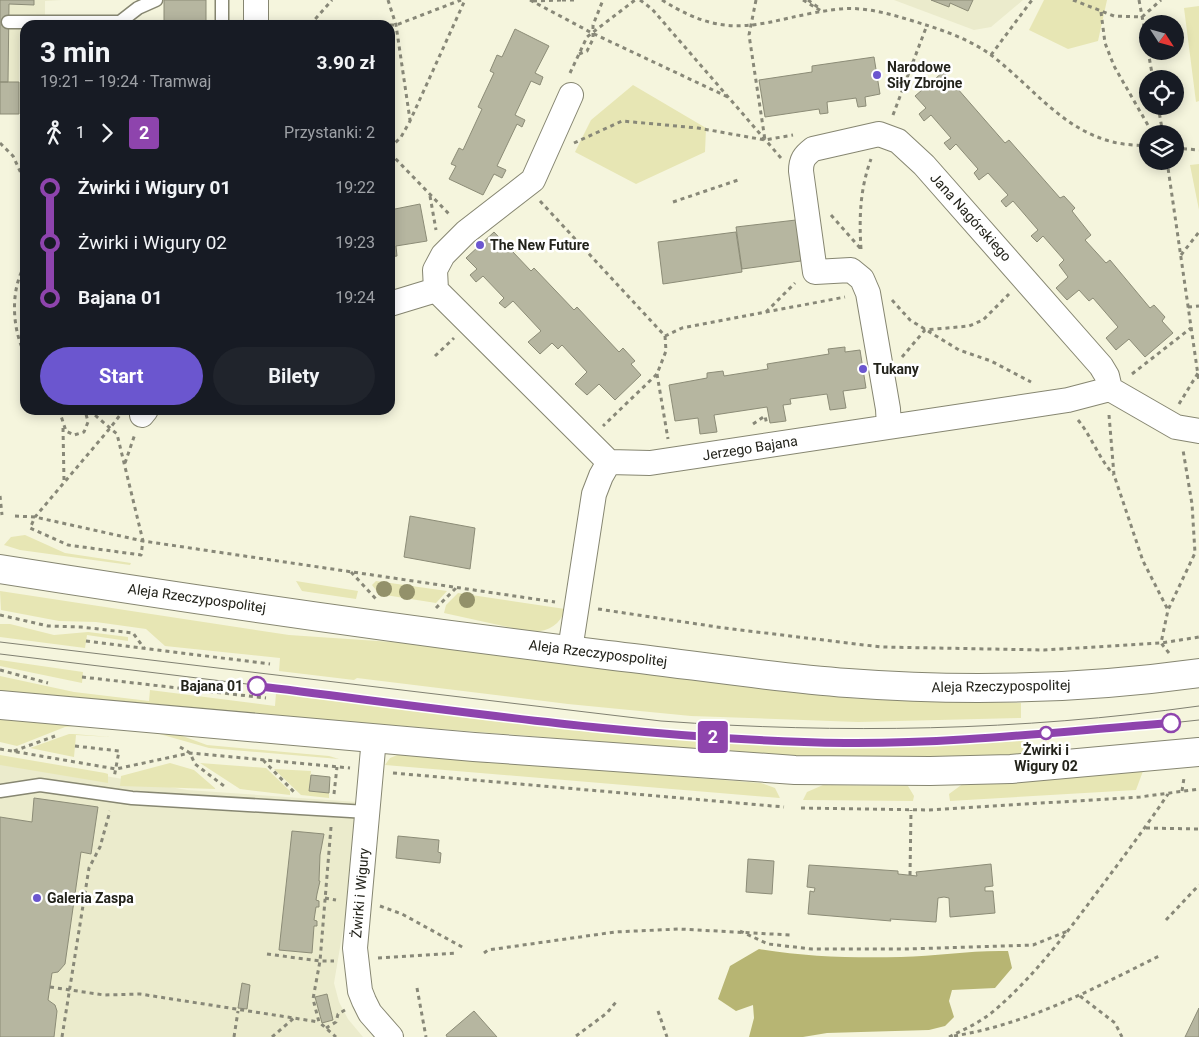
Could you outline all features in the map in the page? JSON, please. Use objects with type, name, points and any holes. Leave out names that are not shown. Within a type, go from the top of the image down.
[{"type":"main road","name":"Aleja Rzeczypospolitej","points":[[0,569],[380,626],[846,683],[1014,689],[1123,682],[1199,673]]},
{"type":"main road","points":[[0,705],[374,738],[795,770],[930,771],[1011,769],[1199,752]]},
{"type":"street","points":[[256,0],[256,20]]},
{"type":"street","points":[[570,650],[594,494],[601,476],[610,462],[436,290],[435,270],[442,255],[466,232],[533,180],[571,96]]},
{"type":"street","points":[[889,427],[878,294],[851,270],[815,272],[801,163],[805,155],[813,149],[890,128]]},
{"type":"street","name":"Jana Nagórskiego","points":[[890,128],[1026,278],[1101,366],[1107,376],[1110,390]]},
{"type":"street","points":[[395,302],[436,290]]},
{"type":"street","points":[[1110,390],[1176,427],[1199,431]]},
{"type":"street","name":"Jerzego Bajana","points":[[610,462],[650,463],[671,460],[1068,400],[1110,390]]},
{"type":"street","name":"Żwirki i Wigury","points":[[374,738],[355,948],[360,991],[370,1013],[392,1037]]},
{"type":"lane","points":[[123,20],[138,8],[156,0]]},
{"type":"lane","points":[[222,0],[222,20]]},
{"type":"lane","points":[[8,22],[20,22]]},
{"type":"lane","points":[[0,791],[40,786],[112,796],[368,812]]},
{"type":"path","points":[[314,20],[332,0]]},
{"type":"path","points":[[388,0],[394,20]]},
{"type":"path","points":[[396,25],[463,0]]},
{"type":"path","points":[[395,143],[401,137],[410,121],[463,0]]},
{"type":"path","points":[[531,1],[574,0]]},
{"type":"path","points":[[579,54],[587,51],[593,39],[593,24],[603,0]]},
{"type":"path","points":[[584,44],[592,33],[635,0]]},
{"type":"path","points":[[640,0],[652,9],[784,162]]},
{"type":"path","points":[[662,0],[680,11],[715,25],[750,26],[842,8],[881,12],[927,25],[965,40],[991,55],[1046,105],[1075,126],[1114,142],[1139,145]]},
{"type":"path","points":[[756,0],[749,35],[765,140]]},
{"type":"path","points":[[803,0],[823,12]]},
{"type":"path","points":[[808,0],[823,12]]},
{"type":"path","points":[[991,55],[1032,0]]},
{"type":"path","points":[[1073,0],[1114,16],[1139,17]]},
{"type":"path","points":[[1139,0],[1142,15]]},
{"type":"path","points":[[1144,15],[1162,0]]},
{"type":"path","points":[[531,1],[592,33],[730,98]]},
{"type":"path","points":[[1101,12],[1105,43],[1114,66],[1147,125]]},
{"type":"path","points":[[395,22],[410,121]]},
{"type":"path","points":[[829,213],[861,249],[859,218],[864,179],[890,128],[893,115],[927,25]]},
{"type":"path","points":[[890,128],[893,115]]},
{"type":"path","points":[[574,143],[622,121],[698,128],[765,140],[796,134]]},
{"type":"path","points":[[0,143],[13,156],[20,171]]},
{"type":"path","points":[[1184,149],[1199,150]]},
{"type":"path","points":[[395,158],[466,232]]},
{"type":"path","points":[[1168,170],[1199,382]]},
{"type":"path","points":[[673,202],[741,179]]},
{"type":"path","points":[[430,195],[438,237]]},
{"type":"path","points":[[536,197],[666,336],[666,351],[658,374],[671,460]]},
{"type":"path","points":[[1181,256],[1199,232]]},
{"type":"path","points":[[20,273],[15,305],[15,322],[20,338]]},
{"type":"path","points":[[925,330],[969,326],[983,320],[1026,278]]},
{"type":"path","points":[[666,336],[682,328],[878,294],[925,330],[959,350],[991,361],[1035,384],[1026,386]]},
{"type":"path","points":[[1188,307],[1199,306]]},
{"type":"path","points":[[1132,374],[1191,328]]},
{"type":"path","points":[[1178,405],[1198,373]]},
{"type":"path","points":[[600,428],[658,374]]},
{"type":"path","points":[[1110,390],[1109,412],[1114,475],[1143,561],[1168,610]]},
{"type":"path","points":[[1068,400],[1073,415],[1094,443],[1103,462],[1114,475]]},
{"type":"path","points":[[60,415],[64,481]]},
{"type":"path","points":[[62,425],[70,434],[80,435],[84,432],[88,422],[87,415]]},
{"type":"path","points":[[94,415],[111,426],[117,434],[143,540],[141,555],[68,545],[30,528],[35,517],[111,426],[131,415]]},
{"type":"path","points":[[125,464],[136,415]]},
{"type":"path","points":[[1161,643],[1168,610],[1197,553],[1192,504],[1182,449]]},
{"type":"path","points":[[0,496],[2,515]]},
{"type":"path","points":[[16,516],[35,517],[143,540],[351,572],[724,628],[881,647],[1044,650],[1161,643],[1199,637]]},
{"type":"path","points":[[81,555],[82,548]]},
{"type":"path","points":[[351,572],[374,599],[383,600]]},
{"type":"path","points":[[428,607],[437,608],[456,587]]},
{"type":"path","points":[[0,615],[48,626],[81,627],[133,633],[144,648]]},
{"type":"path","points":[[86,641],[270,664]]},
{"type":"path","points":[[82,677],[266,698]]},
{"type":"path","points":[[75,746],[119,751],[115,777]]},
{"type":"path","points":[[0,749],[116,770],[190,753],[350,768]]},
{"type":"path","points":[[190,753],[195,764],[226,788],[237,804]]},
{"type":"path","points":[[263,760],[307,808]]},
{"type":"path","points":[[319,1022],[314,999],[320,961],[337,767]]},
{"type":"path","points":[[383,772],[784,807]]},
{"type":"path","points":[[1182,791],[1183,778],[1188,777]]},
{"type":"path","points":[[801,808],[910,810],[1140,798],[1199,789]]},
{"type":"path","points":[[949,1037],[974,1025],[994,1011],[1024,982],[1068,931],[1146,828],[1168,793]]},
{"type":"path","points":[[62,1037],[89,868],[100,847],[111,807]]},
{"type":"path","points":[[910,810],[910,875]]},
{"type":"path","points":[[1146,828],[1199,830]]},
{"type":"path","points":[[1166,920],[1199,885]]},
{"type":"path","points":[[325,898],[385,907],[402,914],[464,948]]},
{"type":"path","points":[[484,953],[488,950],[614,932],[680,929],[790,935]]},
{"type":"path","points":[[740,931],[768,944],[812,949],[908,949],[1033,945],[1068,931]]},
{"type":"path","points":[[373,959],[457,953]]},
{"type":"path","points":[[267,954],[320,961]]},
{"type":"path","points":[[949,1037],[973,1033],[1053,1009],[1159,956]]},
{"type":"path","points":[[50,987],[104,995],[140,994],[238,1011],[319,1022],[336,1037]]},
{"type":"path","points":[[417,988],[426,1037]]},
{"type":"path","points":[[1079,996],[1115,1024],[1122,1037]]},
{"type":"path","points":[[576,1036],[607,1013],[616,1002]]},
{"type":"path","points":[[234,1037],[238,1011]]},
{"type":"path","points":[[658,1011],[668,1037]]},
{"type":"path","points":[[272,1037],[294,1018]]},
{"type":"shaded area","points":[[0,0],[62,0],[45,1],[45,15],[20,15],[19,82],[0,82]]},
{"type":"shaded area","points":[[894,0],[1023,0],[991,27],[974,30]]},
{"type":"shaded area","points":[[1044,0],[1107,0],[1098,41],[1068,49],[1029,30]]},
{"type":"shaded area","points":[[1199,6],[1199,101],[1196,102],[1184,8]]},
{"type":"shaded area","points":[[633,85],[706,128],[705,152],[636,184],[575,152],[591,120]]},
{"type":"shaded area","points":[[1199,164],[1199,210],[1190,165]]},
{"type":"shaded area","points":[[25,535],[65,553],[131,563],[130,565],[20,550],[4,545],[11,537]]},
{"type":"shaded area","points":[[296,581],[358,591],[356,599],[302,591]]},
{"type":"shaded area","points":[[376,581],[447,591],[436,603],[379,594],[372,585]]},
{"type":"shaded area","points":[[0,591],[289,635],[407,643],[860,699],[1021,703],[1021,718],[858,722],[691,716],[568,704],[357,678],[354,680],[279,671],[280,658],[165,646],[146,629],[96,622],[59,621],[1,610]]},
{"type":"shaded area","points":[[458,593],[565,609],[563,615],[550,628],[533,632],[526,631],[444,613],[446,605]]},
{"type":"shaded area","points":[[0,624],[10,624],[54,635],[88,632],[128,637],[128,641],[87,635],[85,648],[0,637]]},
{"type":"shaded area","points":[[0,660],[83,672],[82,683],[0,666]]},
{"type":"shaded area","points":[[0,676],[74,692],[149,701],[150,690],[275,706],[276,693],[635,735],[733,743],[847,746],[1023,741],[1024,754],[923,758],[793,757],[0,694]]},
{"type":"shaded area","points":[[0,719],[74,726],[65,727],[17,746],[0,742]]},
{"type":"shaded area","points":[[156,733],[177,734],[207,745],[329,756],[339,759],[209,748]]},
{"type":"shaded area","points":[[69,734],[111,737],[76,735],[74,757],[30,748]]},
{"type":"shaded area","points":[[400,754],[761,783],[775,788],[780,798],[385,765],[390,758]]},
{"type":"shaded area","points":[[0,755],[105,773],[108,774],[108,783],[0,765]]},
{"type":"shaded area","points":[[0,758],[187,790],[357,802],[347,906],[334,983],[339,1002],[348,1019],[363,1037],[0,1037]]},
{"type":"shaded area","points":[[170,763],[194,770],[216,789],[120,786],[121,776]]},
{"type":"shaded area","points":[[200,763],[266,768],[290,791],[290,795],[240,789]]},
{"type":"shaded area","points":[[274,769],[311,771],[309,791],[329,793],[329,798],[301,795]]},
{"type":"shaded area","points":[[1143,771],[1136,790],[950,801],[949,794],[964,783]]},
{"type":"shaded area","points":[[823,785],[908,786],[914,796],[913,801],[803,800],[807,792]]},
{"type":"shaded area","points":[[759,949],[812,955],[865,957],[1008,951],[1012,968],[995,988],[952,990],[949,1001],[954,1017],[945,1026],[929,1030],[827,1033],[803,1037],[749,1037],[754,1018],[753,1005],[736,1011],[718,999],[730,966]]},
{"type":"building","points":[[0,0],[34,0],[34,5],[9,4],[8,82],[0,82]]},
{"type":"building","points":[[164,0],[206,0],[206,20],[164,20]]},
{"type":"building","points":[[931,0],[973,0],[968,11],[950,3],[949,7]]},
{"type":"building","points":[[515,29],[549,46],[535,73],[543,77],[540,85],[531,81],[515,115],[525,120],[522,127],[517,124],[497,166],[506,170],[502,178],[494,174],[483,195],[449,179],[456,166],[451,164],[459,148],[463,150],[482,109],[478,107],[494,73],[490,71],[497,55],[502,57]]},
{"type":"building","points":[[874,57],[880,94],[865,97],[866,106],[858,107],[856,98],[827,102],[828,113],[820,114],[819,109],[765,117],[759,80],[812,72],[812,66]]},
{"type":"building","points":[[943,72],[1005,143],[1009,140],[1060,198],[1064,196],[1075,208],[1072,211],[1091,235],[1085,240],[1106,263],[1110,260],[1150,308],[1154,305],[1165,317],[1162,321],[1173,333],[1145,357],[1129,339],[1116,350],[1106,338],[1118,327],[1093,298],[1089,301],[1079,290],[1067,300],[1056,288],[1068,277],[1059,265],[1064,260],[1043,236],[1037,242],[1031,236],[1038,230],[1013,201],[1006,207],[1001,201],[1008,195],[988,173],[979,180],[974,173],[978,169],[956,144],[950,150],[944,143],[951,138],[931,115],[924,121],[919,114],[926,108],[915,96]]},
{"type":"building","points":[[0,82],[19,82],[19,114],[0,114]]},
{"type":"building","points":[[420,204],[427,241],[396,246],[397,256],[395,256],[395,209]]},
{"type":"building","points":[[796,220],[801,261],[742,269],[736,227]]},
{"type":"building","points":[[494,232],[531,271],[534,268],[574,310],[577,307],[619,352],[623,348],[635,361],[631,364],[641,375],[615,400],[599,384],[587,395],[575,384],[587,372],[562,345],[558,349],[552,343],[540,354],[528,342],[541,331],[513,301],[505,308],[499,303],[504,298],[483,276],[476,282],[470,275],[477,269],[466,258]]},
{"type":"building","points":[[736,232],[742,272],[663,284],[658,242]]},
{"type":"building","points":[[845,347],[845,352],[860,350],[866,388],[843,391],[846,408],[830,410],[827,394],[790,399],[791,404],[783,405],[786,421],[770,423],[767,407],[714,415],[717,432],[700,434],[698,418],[675,421],[669,385],[707,378],[707,373],[723,371],[724,376],[768,369],[767,364],[829,354],[828,349]]},
{"type":"building","points":[[410,516],[475,528],[470,569],[404,557]]},
{"type":"building","points":[[311,775],[330,777],[329,793],[309,791]]},
{"type":"building","name":"Galeria Zaspa","points":[[34,798],[98,807],[91,854],[81,852],[65,964],[58,972],[52,973],[48,1000],[55,1005],[57,1011],[54,1037],[0,1037],[0,817],[32,822]]},
{"type":"building","points":[[292,831],[324,834],[320,855],[320,881],[316,900],[319,901],[319,907],[316,907],[314,920],[317,921],[317,926],[314,926],[312,953],[279,950]]},
{"type":"building","points":[[398,836],[439,840],[438,852],[441,853],[440,863],[396,858]]},
{"type":"building","points":[[748,859],[774,861],[772,894],[746,892]]},
{"type":"building","points":[[991,864],[993,886],[985,887],[985,891],[993,891],[995,913],[950,917],[949,898],[944,897],[938,898],[936,922],[890,919],[891,921],[808,914],[810,891],[814,892],[815,888],[807,887],[809,865],[898,871],[898,874],[917,876],[916,872]]},
{"type":"building","points":[[242,983],[250,985],[247,1009],[238,1008]]},
{"type":"building","points":[[327,994],[333,1020],[322,1023],[315,997]]},
{"type":"building","points":[[1199,1008],[1199,1037],[1185,1037]]},
{"type":"building","points":[[474,1011],[497,1037],[447,1037],[446,1035]]},
{"type":"tram line","points":[[0,642],[661,721],[728,725],[863,729],[930,728],[1065,721],[1199,706]]},
{"type":"tram line","points":[[0,654],[658,734],[752,740],[891,743],[1067,733],[1199,720]]},
{"type":"tram line","name":"2","points":[[257,686],[658,734],[757,740],[847,743],[937,740],[1030,735],[1171,723]]},
{"type":"place","name":"Narodowe Siły Zbrojne","points":[[877,75]]},
{"type":"place","name":"The New Future","points":[[480,245]]},
{"type":"place","name":"Tukany","points":[[863,369]]},
{"type":"place","name":"Bajana 01","points":[[257,686]]},
{"type":"place","name":"Żwirki i Wigury 02","points":[[1046,733]]},
{"type":"place","name":"Galeria Zaspa","points":[[37,898]]}]
